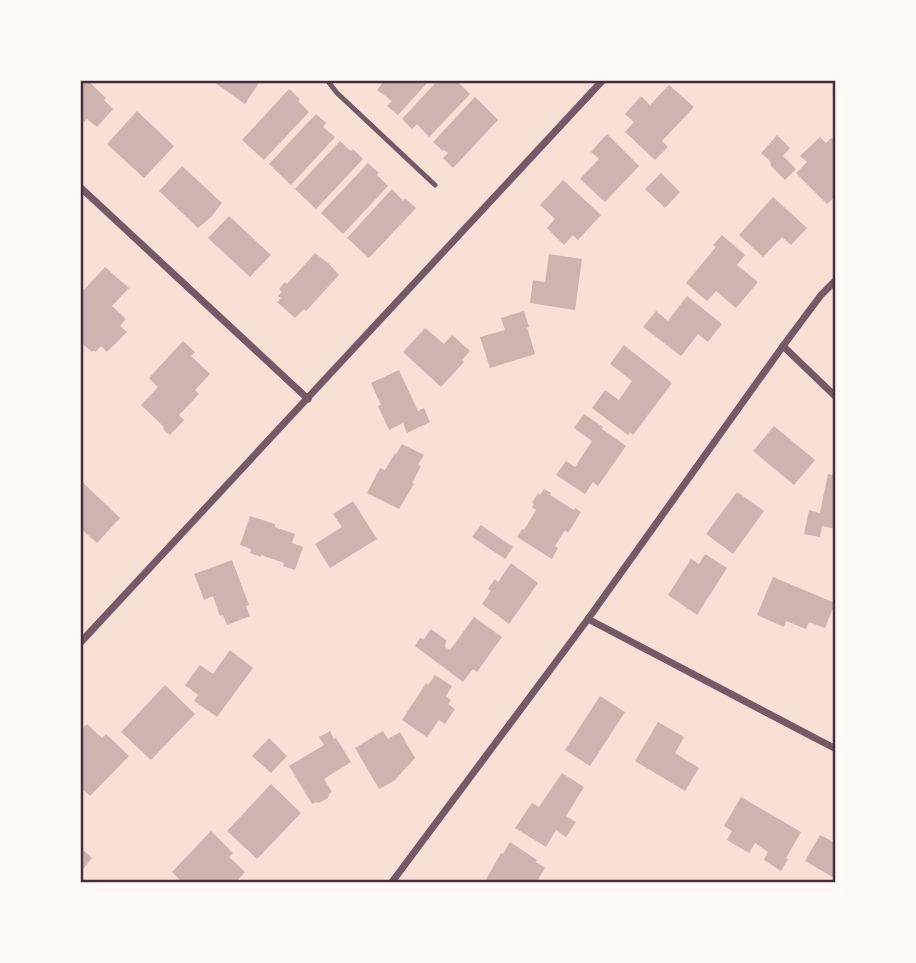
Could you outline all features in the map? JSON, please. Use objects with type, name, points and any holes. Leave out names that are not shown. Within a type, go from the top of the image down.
[{"type":"street","points":[[80,643],[603,80]]},
{"type":"street","points":[[80,187],[307,398]]},
{"type":"street","points":[[392,882],[588,619],[783,346],[835,280]]},
{"type":"street","points":[[783,346],[835,397]]},
{"type":"street","points":[[588,619],[835,750]]},
{"type":"lane","points":[[327,80],[337,93],[435,185]]},
{"type":"building","points":[[80,80],[87,80],[106,98],[104,100],[113,109],[97,127],[87,119],[84,122],[80,119]]},
{"type":"building","points":[[211,80],[261,80],[245,104]]},
{"type":"building","points":[[385,80],[430,80],[398,115],[387,106],[392,101],[377,90]]},
{"type":"building","points":[[438,80],[456,80],[470,94],[429,137],[417,124],[412,129],[402,119]]},
{"type":"building","points":[[669,85],[694,107],[662,141],[668,147],[655,160],[625,132],[634,122],[625,114],[641,96],[650,105]]},
{"type":"building","points":[[289,89],[309,112],[264,160],[242,140]]},
{"type":"building","points":[[475,97],[498,120],[453,168],[443,158],[448,153],[433,142]]},
{"type":"building","points":[[137,111],[174,146],[144,178],[107,144]]},
{"type":"building","points":[[316,114],[326,123],[323,127],[335,137],[291,185],[269,164]]},
{"type":"building","points":[[607,134],[639,166],[605,202],[580,179],[599,159],[591,152]]},
{"type":"building","points":[[777,135],[790,148],[783,156],[796,169],[785,180],[761,153]]},
{"type":"building","points":[[820,137],[826,143],[831,138],[836,142],[836,196],[827,204],[796,173],[807,162],[800,156]]},
{"type":"building","points":[[340,141],[363,159],[316,209],[295,189]]},
{"type":"building","points":[[368,163],[379,173],[375,176],[388,186],[343,234],[321,213]]},
{"type":"building","points":[[182,166],[222,203],[198,228],[159,191]]},
{"type":"building","points":[[661,173],[680,192],[665,208],[645,189]]},
{"type":"building","points":[[563,180],[601,215],[578,240],[573,235],[564,245],[547,228],[555,219],[540,205]]},
{"type":"building","points":[[392,189],[403,201],[405,198],[416,208],[369,258],[347,238]]},
{"type":"building","points":[[773,197],[807,228],[791,245],[782,237],[763,257],[739,235]]},
{"type":"building","points":[[229,216],[271,255],[250,277],[208,238]]},
{"type":"building","points":[[722,235],[745,255],[737,265],[758,282],[736,308],[716,291],[707,301],[686,283],[716,247],[713,245]]},
{"type":"building","points":[[315,253],[339,275],[306,311],[304,309],[295,318],[277,302],[282,292],[279,289],[285,282],[287,284]]},
{"type":"building","points":[[549,254],[582,259],[575,310],[530,303],[533,280],[545,282]]},
{"type":"building","points":[[105,267],[129,288],[112,306],[126,319],[120,326],[127,332],[107,352],[101,346],[92,352],[80,342],[80,294]]},
{"type":"building","points":[[687,296],[722,324],[708,342],[698,334],[681,356],[643,327],[656,311],[668,321]]},
{"type":"building","points":[[524,311],[535,354],[490,368],[480,337],[505,330],[501,318]]},
{"type":"building","points":[[425,328],[444,344],[452,335],[470,351],[462,360],[464,362],[441,387],[403,352]]},
{"type":"building","points":[[183,341],[195,352],[191,356],[210,374],[195,390],[199,394],[179,415],[184,420],[170,435],[141,405],[158,387],[149,378]]},
{"type":"building","points":[[624,345],[672,383],[633,435],[630,432],[628,435],[592,408],[605,390],[619,400],[632,381],[610,364]]},
{"type":"building","points":[[399,370],[418,411],[424,408],[430,422],[407,433],[403,423],[389,430],[371,383]]},
{"type":"building","points":[[584,414],[626,446],[598,486],[593,482],[585,494],[556,475],[566,461],[575,467],[592,441],[574,428]]},
{"type":"building","points":[[774,426],[815,460],[794,485],[753,451]]},
{"type":"building","points":[[402,444],[424,455],[418,465],[421,466],[412,483],[414,484],[399,509],[367,493],[380,468],[385,470]]},
{"type":"building","points":[[828,474],[836,476],[836,529],[822,526],[820,537],[804,534],[809,510],[820,513]]},
{"type":"building","points":[[80,480],[120,518],[97,543],[80,528]]},
{"type":"building","points":[[544,489],[581,512],[568,533],[565,530],[555,546],[558,548],[552,559],[517,537],[536,510],[532,503]]},
{"type":"building","points":[[737,492],[764,511],[733,554],[706,534]]},
{"type":"building","points":[[353,501],[377,539],[330,568],[315,544],[342,527],[333,514]]},
{"type":"building","points":[[250,516],[295,534],[292,543],[303,547],[295,570],[283,566],[284,563],[250,553],[251,549],[240,545]]},
{"type":"building","points":[[481,525],[513,547],[505,559],[472,537]]},
{"type":"building","points":[[705,554],[727,568],[697,615],[668,595],[691,559],[699,564]]},
{"type":"building","points":[[232,560],[249,605],[246,606],[250,616],[227,625],[223,615],[220,616],[213,596],[204,600],[194,574]]},
{"type":"building","points":[[511,563],[538,583],[509,624],[482,604],[495,579],[498,582]]},
{"type":"building","points":[[773,577],[835,603],[825,628],[809,622],[806,629],[786,621],[784,627],[757,615]]},
{"type":"building","points":[[474,617],[502,637],[477,672],[473,669],[463,682],[415,646],[431,629],[446,640],[445,647],[450,650]]},
{"type":"building","points":[[230,650],[253,668],[217,717],[194,701],[198,695],[185,685],[200,665],[213,674]]},
{"type":"building","points":[[435,675],[452,686],[446,696],[451,700],[448,704],[455,709],[445,724],[439,720],[427,737],[402,720],[426,683],[428,685]]},
{"type":"building","points":[[165,685],[195,714],[151,760],[121,732]]},
{"type":"building","points":[[600,696],[625,712],[590,766],[565,750]]},
{"type":"building","points":[[658,722],[684,737],[675,753],[699,768],[685,791],[635,761]]},
{"type":"building","points":[[87,724],[102,738],[106,734],[129,756],[90,796],[80,787],[80,730]]},
{"type":"building","points":[[330,731],[351,762],[324,779],[332,792],[328,798],[312,804],[289,766],[324,745],[319,737]]},
{"type":"building","points":[[383,731],[388,739],[400,732],[415,758],[394,781],[379,789],[355,748]]},
{"type":"building","points":[[269,738],[287,756],[271,773],[252,756]]},
{"type":"building","points":[[562,773],[584,787],[566,816],[576,822],[566,837],[556,830],[546,847],[515,828],[532,803],[539,807]]},
{"type":"building","points":[[271,784],[301,813],[257,859],[227,831]]},
{"type":"building","points":[[741,797],[801,832],[781,871],[764,860],[768,852],[755,843],[749,853],[727,840],[732,831],[724,826]]},
{"type":"building","points":[[211,831],[233,853],[229,857],[245,872],[235,883],[183,883],[172,872]]},
{"type":"building","points":[[820,835],[836,843],[836,879],[805,861]]},
{"type":"building","points":[[510,842],[545,868],[536,883],[484,883],[501,853],[503,854]]},
{"type":"building","points":[[80,847],[92,858],[80,873]]}]
